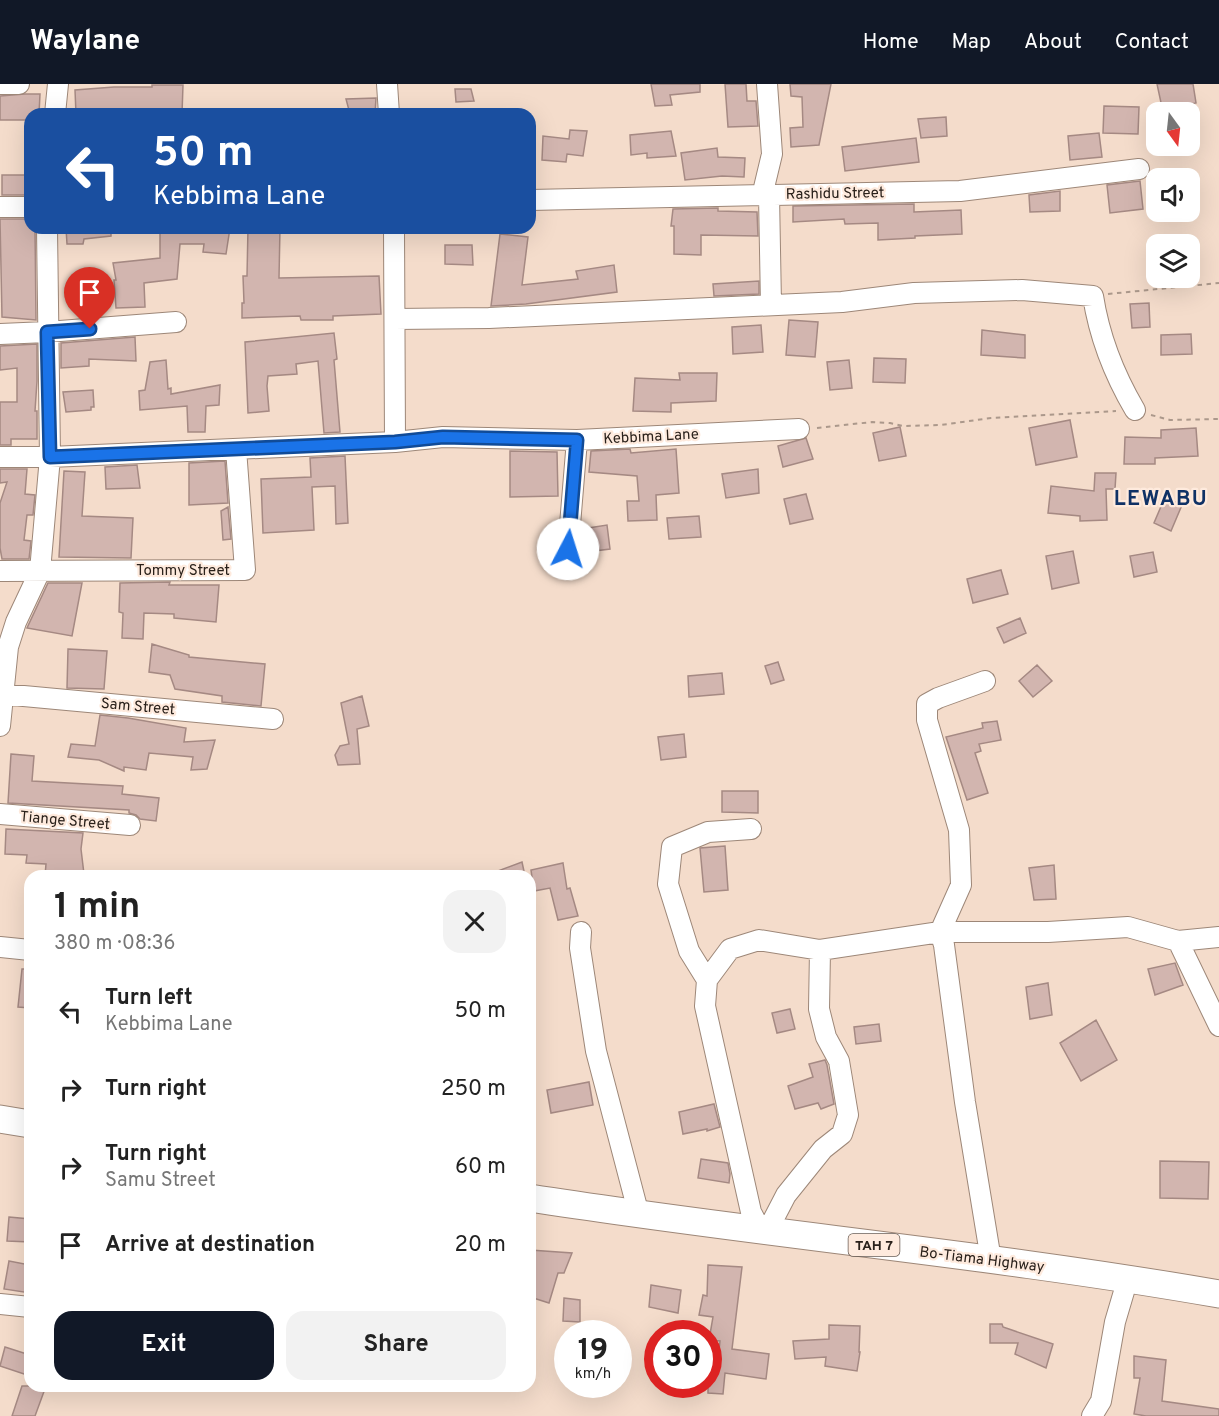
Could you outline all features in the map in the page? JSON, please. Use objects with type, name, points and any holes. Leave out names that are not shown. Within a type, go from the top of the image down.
[{"type":"highway","points":[[0,1119],[24,1123]]},
{"type":"highway","name":"Bo-Tiama Highway","points":[[536,1199],[639,1215],[1128,1278],[1219,1294]]},
{"type":"street","points":[[0,84],[19,84]]},
{"type":"street","points":[[56,108],[58,84]]},
{"type":"street","points":[[387,84],[389,108]]},
{"type":"street","points":[[767,84],[772,154],[766,195],[771,305]]},
{"type":"street","name":"Rashidu Street","points":[[536,200],[960,191],[1139,169]]},
{"type":"street","points":[[0,207],[24,207]]},
{"type":"street","points":[[0,726],[4,648],[40,571],[50,457],[47,234]]},
{"type":"street","points":[[394,234],[395,442]]},
{"type":"street","points":[[394,319],[489,318],[842,302],[914,293],[1022,290],[1093,296],[1096,315],[1112,363],[1122,389],[1135,410]]},
{"type":"street","points":[[0,334],[176,322]]},
{"type":"street","name":"Kebbima Lane","points":[[0,457],[50,457],[395,442],[443,437],[577,440],[799,429]]},
{"type":"street","points":[[568,549],[577,440]]},
{"type":"street","name":"Tommy Street","points":[[0,571],[244,570],[237,449]]},
{"type":"street","points":[[985,681],[927,704],[927,720],[959,830],[961,885],[940,932],[944,945],[965,1102],[991,1260]]},
{"type":"street","name":"Sam Street","points":[[2,694],[273,719]]},
{"type":"street","name":"Tiange Street","points":[[0,814],[130,825]]},
{"type":"street","points":[[752,829],[708,832],[672,847],[668,884],[689,951],[706,980],[705,1006],[751,1212],[767,1232],[786,1195],[824,1149],[842,1134],[848,1115],[839,1060],[826,1037],[819,1009],[820,950]]},
{"type":"street","points":[[706,980],[730,949],[759,940],[820,950],[940,932],[1048,933],[1128,927],[1178,941],[1219,937]]},
{"type":"street","points":[[581,932],[580,948],[596,1051],[639,1215]]},
{"type":"street","points":[[1178,941],[1219,1026]]},
{"type":"street","points":[[0,947],[24,949]]},
{"type":"street","points":[[1092,1416],[1101,1401],[1115,1322],[1128,1278]]},
{"type":"street","points":[[0,1304],[24,1306]]},
{"type":"path","points":[[1093,296],[1219,283]]},
{"type":"path","points":[[799,429],[872,422],[903,426],[941,425],[991,418],[1135,410],[1170,420],[1219,419]]},
{"type":"building","points":[[651,84],[700,84],[700,92],[670,95],[672,105],[655,106]]},
{"type":"building","points":[[725,84],[746,84],[747,101],[756,101],[758,126],[728,127]]},
{"type":"building","points":[[790,84],[831,84],[819,145],[791,147],[790,128],[803,127],[802,97],[791,96]]},
{"type":"building","points":[[1157,84],[1193,84],[1196,102],[1161,102]]},
{"type":"building","points":[[152,85],[183,85],[182,108],[76,108],[75,90],[152,87]]},
{"type":"building","points":[[455,89],[471,89],[474,101],[456,102]]},
{"type":"building","points":[[40,94],[39,108],[24,108],[24,120],[0,120],[0,96]]},
{"type":"building","points":[[376,98],[375,108],[348,108],[346,99]]},
{"type":"building","points":[[1104,106],[1139,107],[1138,134],[1103,133]]},
{"type":"building","points":[[946,117],[947,136],[921,138],[918,119]]},
{"type":"building","points":[[570,130],[587,131],[583,156],[567,154],[566,162],[542,160],[543,136],[569,139]]},
{"type":"building","points":[[671,131],[676,156],[647,158],[647,153],[631,155],[630,135]]},
{"type":"building","points":[[1099,133],[1102,157],[1070,160],[1068,136]]},
{"type":"building","points":[[916,138],[919,162],[845,171],[842,147]]},
{"type":"building","points":[[717,148],[718,157],[745,158],[744,177],[722,176],[685,180],[681,153]]},
{"type":"building","points":[[2,175],[24,175],[24,195],[2,195]]},
{"type":"building","points":[[1140,181],[1143,209],[1110,213],[1107,185]]},
{"type":"building","points":[[1060,191],[1060,211],[1030,212],[1029,195]]},
{"type":"building","points":[[914,204],[914,212],[961,210],[962,234],[878,240],[878,223],[845,224],[844,219],[793,222],[793,206]]},
{"type":"building","points":[[718,208],[718,211],[757,212],[758,236],[701,235],[701,255],[674,254],[674,226],[671,226],[673,209]]},
{"type":"building","points":[[0,219],[24,219],[24,234],[35,234],[36,320],[2,317]]},
{"type":"building","points":[[66,234],[111,234],[111,236],[84,239],[83,244],[67,244]]},
{"type":"building","points":[[160,234],[229,234],[226,254],[203,252],[204,244],[180,244],[177,279],[144,283],[145,307],[116,308],[114,280],[116,280],[113,263],[160,258]]},
{"type":"building","points":[[248,234],[280,234],[279,278],[379,276],[381,314],[333,316],[333,320],[301,320],[300,316],[242,318],[243,276],[247,276]]},
{"type":"building","points":[[500,234],[528,237],[522,285],[578,279],[576,271],[614,265],[617,292],[526,304],[491,306]]},
{"type":"building","points":[[445,245],[472,245],[473,265],[445,264]]},
{"type":"building","points":[[759,281],[759,294],[714,296],[713,284]]},
{"type":"building","points":[[1149,303],[1150,327],[1132,328],[1130,304]]},
{"type":"building","points":[[789,320],[818,322],[815,357],[786,355]]},
{"type":"building","points":[[761,325],[763,352],[733,354],[732,327]]},
{"type":"building","points":[[982,330],[1025,335],[1025,358],[981,355]]},
{"type":"building","points":[[334,333],[340,432],[324,433],[318,361],[296,364],[297,374],[268,376],[269,411],[248,413],[245,342]]},
{"type":"building","points":[[1191,334],[1192,354],[1161,355],[1161,335]]},
{"type":"building","points":[[135,337],[136,361],[89,359],[89,366],[61,368],[61,343]]},
{"type":"building","points":[[37,344],[35,411],[37,411],[37,439],[11,439],[11,445],[0,445],[0,402],[17,402],[17,368],[0,370],[0,346]]},
{"type":"building","points":[[874,358],[906,359],[905,383],[873,382]]},
{"type":"building","points":[[166,360],[168,389],[171,388],[171,394],[220,385],[219,405],[206,406],[205,432],[188,432],[187,406],[140,410],[139,391],[145,390],[150,362]]},
{"type":"building","points":[[849,360],[852,388],[830,390],[827,362]]},
{"type":"building","points":[[679,373],[717,373],[716,401],[671,403],[671,412],[633,411],[635,378],[680,380]]},
{"type":"building","points":[[93,390],[94,407],[91,407],[91,410],[66,412],[63,392]]},
{"type":"building","points":[[1070,420],[1077,457],[1036,465],[1029,428]]},
{"type":"building","points":[[900,427],[906,456],[879,461],[873,433]]},
{"type":"building","points":[[1196,428],[1198,456],[1155,458],[1155,464],[1124,464],[1125,437],[1161,438],[1161,430]]},
{"type":"building","points":[[806,438],[813,459],[783,467],[778,446]]},
{"type":"building","points":[[630,449],[631,453],[676,449],[679,493],[656,495],[657,520],[628,521],[627,501],[639,501],[637,476],[589,472],[591,451]]},
{"type":"building","points":[[510,451],[557,452],[558,496],[510,497]]},
{"type":"building","points":[[345,456],[348,523],[336,524],[335,486],[312,487],[314,530],[263,533],[261,479],[311,477],[310,458]]},
{"type":"building","points":[[225,461],[228,503],[189,505],[189,463]]},
{"type":"building","points":[[137,465],[140,488],[106,489],[105,467]]},
{"type":"building","points":[[0,469],[27,469],[25,494],[35,495],[33,515],[27,515],[24,540],[31,541],[29,559],[2,559],[0,503],[7,482],[0,483]]},
{"type":"building","points":[[758,469],[759,493],[726,498],[722,474]]},
{"type":"building","points":[[64,471],[85,472],[82,516],[133,518],[131,558],[59,557]]},
{"type":"building","points":[[1095,473],[1116,473],[1115,489],[1106,489],[1107,520],[1080,521],[1080,516],[1048,513],[1051,486],[1094,491]]},
{"type":"building","points":[[806,494],[813,519],[790,524],[784,499]]},
{"type":"building","points":[[1165,497],[1182,505],[1171,531],[1154,523]]},
{"type":"building","points":[[228,507],[231,539],[223,540],[221,511]]},
{"type":"building","points":[[699,516],[701,537],[669,539],[667,518]]},
{"type":"building","points":[[607,525],[610,549],[579,553],[582,529]]},
{"type":"building","points":[[1073,551],[1079,583],[1052,589],[1046,556]]},
{"type":"building","points":[[1153,552],[1157,572],[1134,577],[1130,556]]},
{"type":"building","points":[[1001,570],[1008,594],[973,603],[967,579]]},
{"type":"building","points":[[170,582],[169,585],[219,585],[216,622],[174,618],[174,614],[144,613],[143,639],[122,638],[123,613],[119,612],[120,583]]},
{"type":"building","points":[[48,583],[82,583],[72,636],[27,628]]},
{"type":"building","points":[[1020,618],[1026,633],[1004,643],[997,628]]},
{"type":"building","points":[[152,644],[189,655],[189,657],[265,664],[261,706],[222,702],[222,696],[175,689],[170,675],[149,672]]},
{"type":"building","points":[[68,649],[107,651],[104,689],[67,688]]},
{"type":"building","points":[[778,662],[784,680],[771,684],[765,666]]},
{"type":"building","points":[[1037,665],[1052,681],[1033,697],[1019,681]]},
{"type":"building","points":[[722,673],[724,694],[689,697],[688,676]]},
{"type":"building","points":[[362,696],[369,726],[357,729],[360,764],[338,765],[335,755],[340,746],[349,744],[341,703]]},
{"type":"building","points":[[100,715],[186,728],[184,742],[215,740],[207,769],[191,770],[193,757],[149,753],[146,770],[124,767],[124,771],[99,760],[68,757],[71,744],[95,746]]},
{"type":"building","points":[[997,721],[1001,740],[979,744],[981,751],[975,753],[988,793],[967,800],[946,737],[983,728],[982,723]]},
{"type":"building","points":[[684,734],[686,757],[661,760],[658,737]]},
{"type":"building","points":[[11,754],[34,756],[32,781],[123,786],[122,794],[159,798],[156,821],[140,819],[129,813],[129,810],[8,803]]},
{"type":"building","points":[[722,791],[758,791],[758,813],[722,812]]},
{"type":"building","points":[[6,829],[83,833],[81,849],[84,870],[46,870],[46,864],[26,863],[27,855],[5,854]]},
{"type":"building","points":[[725,846],[728,890],[704,892],[700,848]]},
{"type":"building","points":[[522,862],[524,870],[500,870]]},
{"type":"building","points":[[563,863],[567,889],[570,888],[578,916],[558,920],[550,888],[536,891],[536,870],[531,870]]},
{"type":"building","points":[[1054,865],[1056,899],[1034,900],[1029,868]]},
{"type":"building","points":[[1175,963],[1183,985],[1155,995],[1148,969]]},
{"type":"building","points":[[22,969],[24,969],[24,1008],[18,1007]]},
{"type":"building","points":[[1048,983],[1052,1015],[1030,1019],[1026,987]]},
{"type":"building","points":[[790,1009],[795,1029],[777,1033],[772,1013]]},
{"type":"building","points":[[1096,1020],[1117,1060],[1081,1081],[1060,1043]]},
{"type":"building","points":[[879,1024],[881,1041],[856,1044],[854,1027]]},
{"type":"building","points":[[825,1060],[834,1104],[821,1109],[818,1103],[795,1109],[788,1086],[813,1077],[809,1064]]},
{"type":"building","points":[[589,1082],[593,1105],[551,1113],[547,1090]]},
{"type":"building","points":[[714,1104],[720,1127],[683,1134],[679,1112]]},
{"type":"building","points":[[701,1159],[728,1163],[729,1183],[698,1178]]},
{"type":"building","points":[[1160,1161],[1209,1162],[1208,1199],[1160,1198]]},
{"type":"building","points":[[9,1217],[24,1218],[24,1242],[7,1241]]},
{"type":"building","points":[[536,1250],[572,1253],[564,1273],[558,1273],[549,1303],[536,1299]]},
{"type":"building","points":[[9,1261],[24,1264],[24,1292],[4,1289]]},
{"type":"building","points":[[708,1265],[742,1267],[732,1349],[769,1354],[766,1379],[725,1373],[722,1394],[722,1320],[712,1320],[713,1317],[699,1315],[703,1295],[707,1296]]},
{"type":"building","points":[[651,1285],[681,1290],[678,1313],[649,1307]]},
{"type":"building","points":[[564,1298],[580,1300],[580,1320],[563,1320]]},
{"type":"building","points":[[990,1324],[1002,1324],[1003,1327],[1053,1344],[1046,1368],[1015,1354],[1018,1343],[990,1343]]},
{"type":"building","points":[[829,1325],[860,1326],[857,1371],[825,1366],[826,1357],[795,1359],[793,1341],[829,1339]]},
{"type":"building","points":[[5,1347],[24,1353],[24,1374],[0,1366]]},
{"type":"building","points":[[1134,1356],[1166,1360],[1162,1401],[1219,1409],[1219,1416],[1134,1414],[1140,1378],[1134,1378]]},
{"type":"building","points":[[22,1386],[24,1386],[24,1392],[44,1392],[35,1416],[12,1416]]},
{"type":"district","name":"LEWABU","points":[[1161,498]]},
{"type":"route","points":[[90,329],[47,332],[50,457],[395,442],[443,437],[577,440],[568,549]]}]
